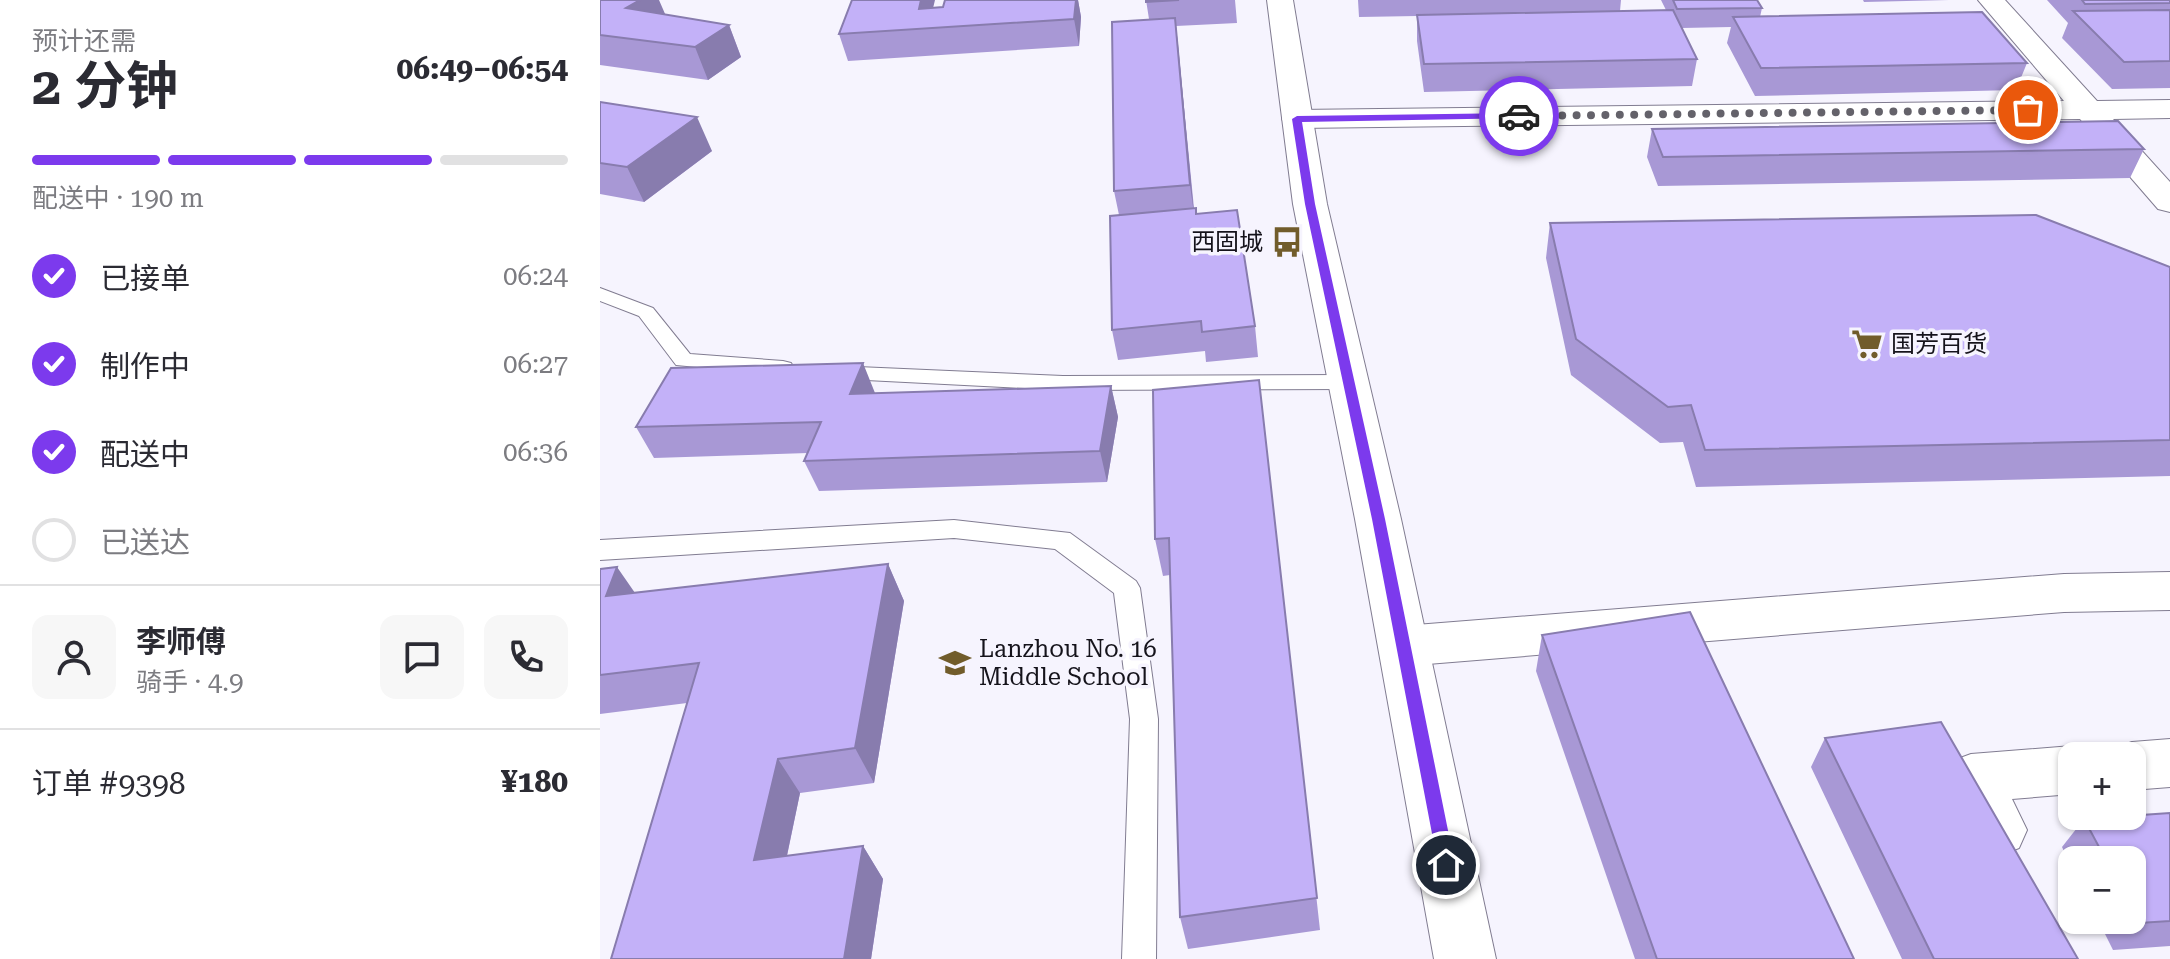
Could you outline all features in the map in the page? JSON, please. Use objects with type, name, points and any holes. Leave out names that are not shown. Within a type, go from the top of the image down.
[{"type":"street","points":[[1280,0],[1310,204],[1349,382],[1465,959]]},
{"type":"street","points":[[1991,0],[2170,202]]},
{"type":"street","points":[[1297,119],[2170,109]]},
{"type":"street","points":[[1403,646],[2064,593],[2170,591]]},
{"type":"street","points":[[2146,765],[2170,763]]},
{"type":"street","points":[[2023,875],[1971,778],[2058,771]]},
{"type":"lane","points":[[600,294],[646,312],[684,360],[853,374],[1063,383],[1349,382]]},
{"type":"lane","points":[[600,550],[954,529],[1061,540],[1127,588],[1144,719],[1139,959]]},
{"type":"building","points":[[600,0],[640,0],[626,8],[729,25],[695,47],[600,35]]},
{"type":"building","points":[[852,0],[921,0],[919,9],[943,7],[945,0],[1076,0],[1074,19],[839,34]]},
{"type":"building","points":[[1673,0],[1757,0],[1762,8],[1677,9]]},
{"type":"building","points":[[2082,0],[2170,0],[2170,3],[2085,4]]},
{"type":"building","points":[[1673,10],[1697,59],[1424,64],[1417,15]]},
{"type":"building","points":[[2170,10],[2170,61],[2124,62],[2073,11]]},
{"type":"building","points":[[1982,12],[2027,63],[1761,68],[1733,17]]},
{"type":"building","points":[[1175,18],[1190,185],[1114,191],[1112,22]]},
{"type":"building","points":[[600,102],[697,117],[627,167],[600,163]]},
{"type":"building","points":[[2118,121],[2144,149],[1663,157],[1652,129]]},
{"type":"building","points":[[1196,208],[1196,214],[1237,210],[1255,326],[1202,332],[1201,321],[1112,330],[1110,216]]},
{"type":"building","name":"国芳百货","points":[[2036,215],[2170,267],[2170,440],[1705,450],[1691,405],[1668,407],[1576,339],[1550,223]]},
{"type":"building","points":[[863,363],[850,394],[1111,386],[1100,451],[804,461],[821,422],[636,427],[671,368]]},
{"type":"building","points":[[1259,380],[1317,898],[1180,917],[1169,538],[1155,539],[1153,390]]},
{"type":"building","points":[[888,564],[855,748],[778,759],[754,860],[863,846],[844,959],[611,959],[699,663],[600,675],[600,569],[617,567],[606,596]]},
{"type":"building","points":[[1690,612],[1854,959],[1657,959],[1542,635]]},
{"type":"building","points":[[1941,722],[2058,924],[2058,934],[2064,934],[2078,959],[1934,959],[1825,738]]},
{"type":"building","points":[[2170,813],[2170,921],[2146,923],[2146,846],[2098,846],[2090,830],[2146,830],[2146,815]]},
{"type":"way so far","points":[[1519,116],[2028,110]]},
{"type":"place","name":"西固城","points":[[1287,242]]},
{"type":"place","name":"国芳百货","points":[[1867,344]]},
{"type":"place","name":"Lanzhou No. 16 Middle School","points":[[955,663]]},
{"type":"route","points":[[1446,865],[1378,519],[1310,204],[1297,119],[1519,116]]}]
